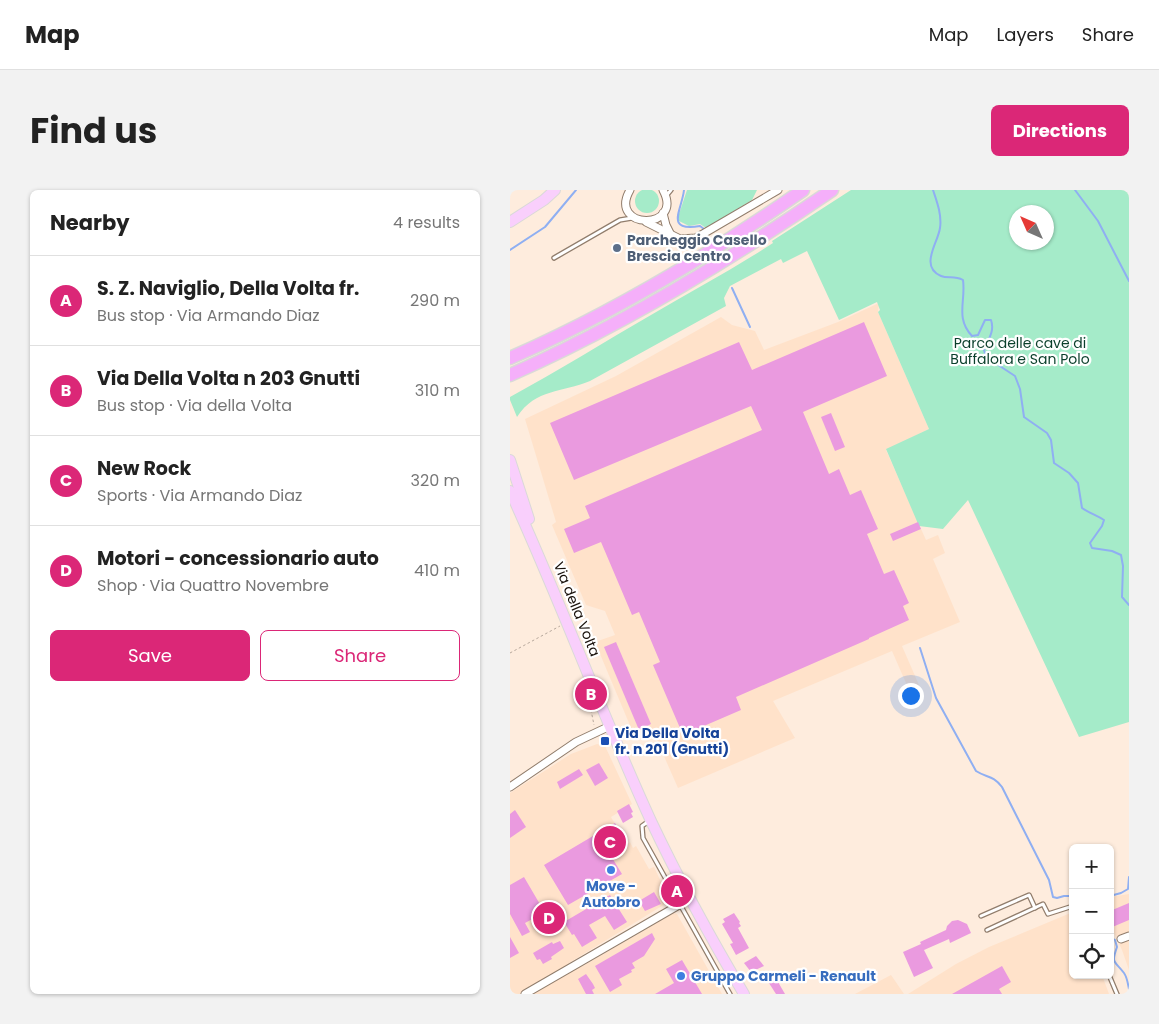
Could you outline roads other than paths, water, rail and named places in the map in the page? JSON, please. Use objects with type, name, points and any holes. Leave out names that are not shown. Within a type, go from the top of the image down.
[{"type":"highway","points":[[510,358],[593,318],[654,284],[753,225],[803,190]]},
{"type":"highway","points":[[510,375],[601,331],[663,298],[762,238],[832,190]]},
{"type":"main road","points":[[510,222],[544,200],[555,190]]},
{"type":"main road","name":"Via della Volta","points":[[510,460],[541,558]]},
{"type":"main road","name":"Via della Volta","points":[[510,491],[541,558],[651,820],[700,919],[744,994]]},
{"type":"street","points":[[630,190],[626,201],[627,208],[635,218],[686,240],[701,236],[778,190]]},
{"type":"street","points":[[646,222],[663,213],[666,208],[666,192]]},
{"type":"street","points":[[663,213],[670,233]]},
{"type":"street","points":[[510,788],[576,742],[610,726]]},
{"type":"street","points":[[524,994],[679,905]]},
{"type":"street","points":[[1121,939],[1129,936]]},
{"type":"lane","points":[[620,220],[627,208]]},
{"type":"lane","points":[[554,258],[620,220],[629,217],[635,218]]},
{"type":"lane","points":[[651,820],[644,823],[641,831],[643,838],[730,994]]},
{"type":"lane","points":[[982,916],[1029,895],[1035,908]]},
{"type":"lane","points":[[987,930],[1043,904],[1048,914],[1069,907]]},
{"type":"lane","points":[[1111,979],[1118,994]]},
{"type":"waterway","points":[[510,250],[545,227],[576,190]]},
{"type":"waterway","points":[[684,190],[678,218],[679,223],[682,226],[700,226],[704,229]]},
{"type":"waterway","points":[[933,190],[939,209],[940,228],[930,260],[931,266],[941,276],[963,280],[962,316],[972,336],[978,335],[985,320],[991,320],[992,332],[984,350],[986,357],[1015,376],[1020,389],[1024,417],[1047,433],[1051,440],[1054,463],[1069,473],[1078,483],[1082,508],[1104,520],[1090,543],[1092,548],[1112,551],[1121,555],[1123,566],[1122,597],[1129,605]]},
{"type":"waterway","points":[[1075,190],[1098,221],[1129,281]]},
{"type":"waterway","points":[[732,288],[750,327]]},
{"type":"waterway","points":[[920,648],[936,698],[976,771],[993,779],[1002,787],[1049,880],[1053,897],[1069,896]]},
{"type":"waterway","points":[[1114,895],[1128,889],[1129,877]]},
{"type":"waterway","points":[[1114,939],[1117,947],[1114,956]]},
{"type":"waterway","points":[[1114,962],[1125,975],[1129,989]]},
{"type":"place","name":"Parcheggio Casello Brescia centro","points":[[617,248]]},
{"type":"place","name":"Via Della Volta n 203 Gnutti","points":[[591,694]]},
{"type":"place","name":"Via Della Volta fr. n 201 (Gnutti)","points":[[605,741]]},
{"type":"place","name":"New Rock","points":[[610,842]]},
{"type":"place","name":"Move - Autobro","points":[[611,870]]},
{"type":"place","name":"S. Z. Naviglio, Della Volta fr.","points":[[677,891]]},
{"type":"place","name":"Motori - concessionario auto","points":[[549,918]]},
{"type":"place","name":"Gruppo Carmeli - Renault","points":[[681,976]]},
{"type":"park label","name":"Parco delle cave di Buffalora e San Polo","points":[[1020,352]]}]
